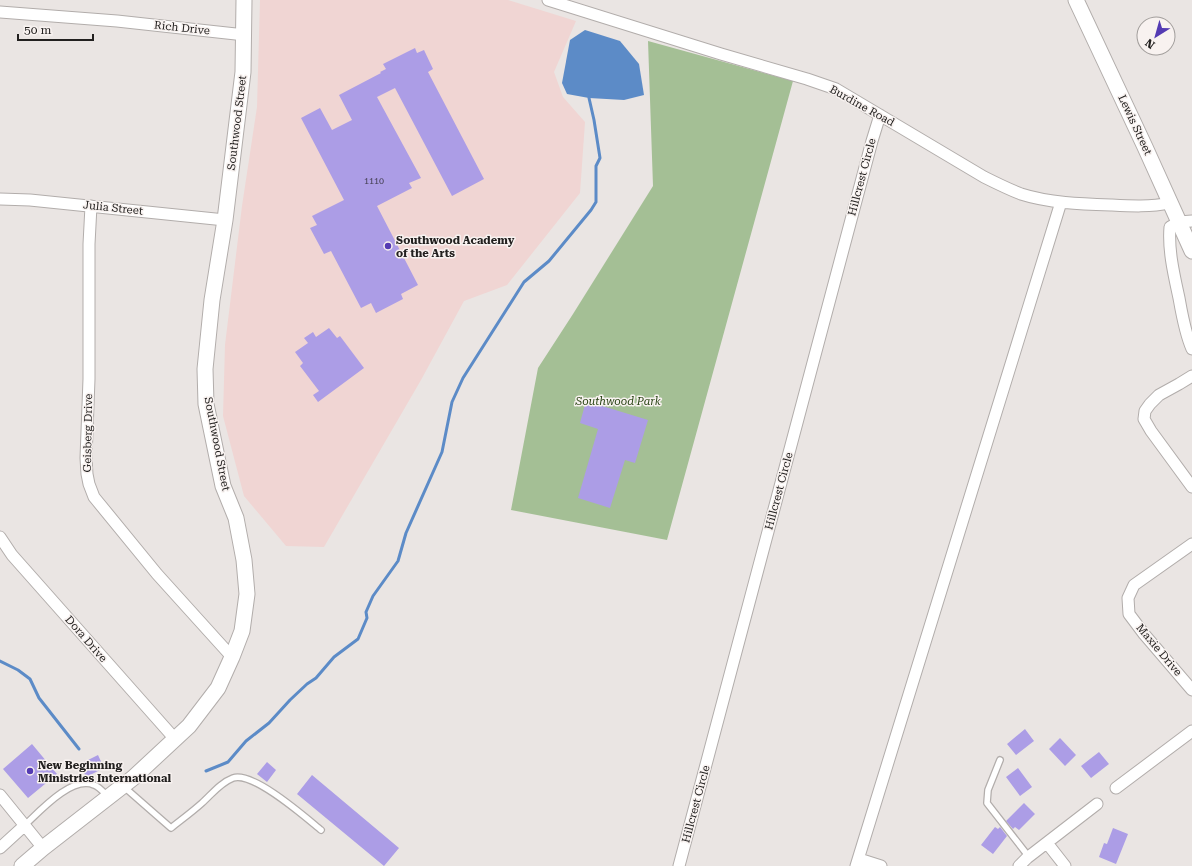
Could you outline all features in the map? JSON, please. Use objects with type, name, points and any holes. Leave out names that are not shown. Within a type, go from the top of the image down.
[{"type":"street","name":"Southwood Street","points":[[22,866],[133,778],[189,726],[218,688],[242,631],[247,594],[244,560],[236,518],[223,486],[206,404],[205,369],[212,300],[225,220],[243,72],[245,35],[244,0]]},
{"type":"street","name":"Burdine Road","points":[[548,0],[836,89],[998,184],[1021,194],[1061,202],[1093,204],[1156,206],[1170,203]]},
{"type":"street","name":"Lewis Street","points":[[1076,0],[1170,203],[1185,222],[1192,251]]},
{"type":"street","name":"Rich Drive","points":[[0,12],[117,21],[245,35]]},
{"type":"street","name":"Hillcrest Circle","points":[[679,866],[880,115]]},
{"type":"street","name":"Julia Street","points":[[0,199],[30,200],[225,220]]},
{"type":"street","points":[[881,866],[857,862],[1061,202]]},
{"type":"street","name":"Geisberg Drive","points":[[91,206],[89,244],[89,379],[86,458],[89,484],[94,497],[157,574],[232,657]]},
{"type":"street","points":[[1185,222],[1170,227],[1169,237],[1174,276],[1182,316],[1192,349]]},
{"type":"street","points":[[1192,376],[1159,394],[1145,412],[1144,419],[1151,431],[1192,487]]},
{"type":"street","name":"Dora Drive","points":[[0,537],[12,555],[175,739]]},
{"type":"street","name":"Maxie Drive","points":[[1192,544],[1134,585],[1128,598],[1129,614],[1144,634],[1192,690]]},
{"type":"street","points":[[1116,788],[1192,731]]},
{"type":"street","points":[[0,795],[43,848]]},
{"type":"street","points":[[1019,866],[1097,804]]},
{"type":"street","points":[[0,848],[24,826]]},
{"type":"street","points":[[1047,843],[1065,866]]},
{"type":"lane","points":[[1000,760],[988,790],[987,803],[1029,857]]},
{"type":"lane","points":[[123,786],[171,828],[202,803],[220,785],[235,778],[249,780],[273,792],[321,830]]},
{"type":"lane","points":[[24,826],[60,793],[77,784],[93,784],[108,798]]},
{"type":"shaded area","name":"Southwood Academy of the Arts","points":[[260,0],[508,0],[576,21],[554,72],[563,97],[585,122],[580,193],[507,285],[464,301],[421,380],[324,547],[286,546],[244,496],[223,416],[225,345],[242,206],[257,107]]},
{"type":"green space","name":"Southwood Park","points":[[648,41],[793,81],[667,540],[511,510],[538,368],[653,186]]},
{"type":"water","points":[[585,30],[620,41],[639,64],[644,95],[624,100],[589,98],[567,94],[562,83],[570,40]]},
{"type":"building","points":[[415,48],[417,53],[424,50],[433,69],[428,72],[484,179],[452,196],[395,88],[377,97],[421,178],[409,183],[412,188],[377,206],[418,285],[401,294],[403,299],[376,313],[371,303],[361,308],[331,251],[324,254],[310,228],[317,225],[312,216],[344,200],[301,118],[320,108],[332,130],[352,120],[339,95],[381,73],[380,72],[386,69],[383,64]]},
{"type":"building","points":[[329,328],[337,338],[340,336],[364,368],[318,402],[313,395],[319,391],[300,366],[303,363],[295,352],[308,343],[304,338],[313,332],[316,337]]},
{"type":"building","points":[[586,401],[648,420],[635,463],[625,460],[610,508],[578,498],[598,429],[580,423]]},
{"type":"building","points":[[1025,729],[1034,741],[1016,755],[1007,744]]},
{"type":"building","points":[[1060,738],[1076,755],[1065,766],[1049,749]]},
{"type":"building","name":"New Beginning Ministries International","points":[[32,744],[57,774],[28,798],[3,769]]},
{"type":"building","points":[[1099,752],[1109,764],[1091,778],[1081,766]]},
{"type":"building","points":[[98,755],[104,768],[86,777],[80,764]]},
{"type":"building","points":[[267,762],[276,770],[267,782],[257,774]]},
{"type":"building","points":[[1018,768],[1032,787],[1020,796],[1006,777]]},
{"type":"building","points":[[312,775],[399,848],[384,866],[297,794]]},
{"type":"building","points":[[1024,803],[1035,814],[1019,830],[1015,827],[1013,829],[1006,821]]},
{"type":"building","points":[[995,827],[998,829],[1000,827],[1007,836],[993,854],[981,845]]},
{"type":"building","points":[[1113,828],[1128,834],[1116,864],[1099,857],[1104,843],[1107,844]]},
{"type":"waterway","points":[[206,771],[228,762],[246,741],[269,723],[290,700],[307,684],[316,678],[334,657],[358,639],[367,618],[366,612],[373,596],[398,561],[406,533],[442,452],[452,402],[463,378],[524,282],[549,261],[596,202],[596,166],[600,158],[589,98]]},
{"type":"waterway","points":[[0,661],[18,670],[30,679],[39,698],[79,749]]},
{"type":"place","name":"Southwood Academy of the Arts","points":[[388,246]]},
{"type":"place","name":"New Beginning Ministries International","points":[[30,771]]}]
